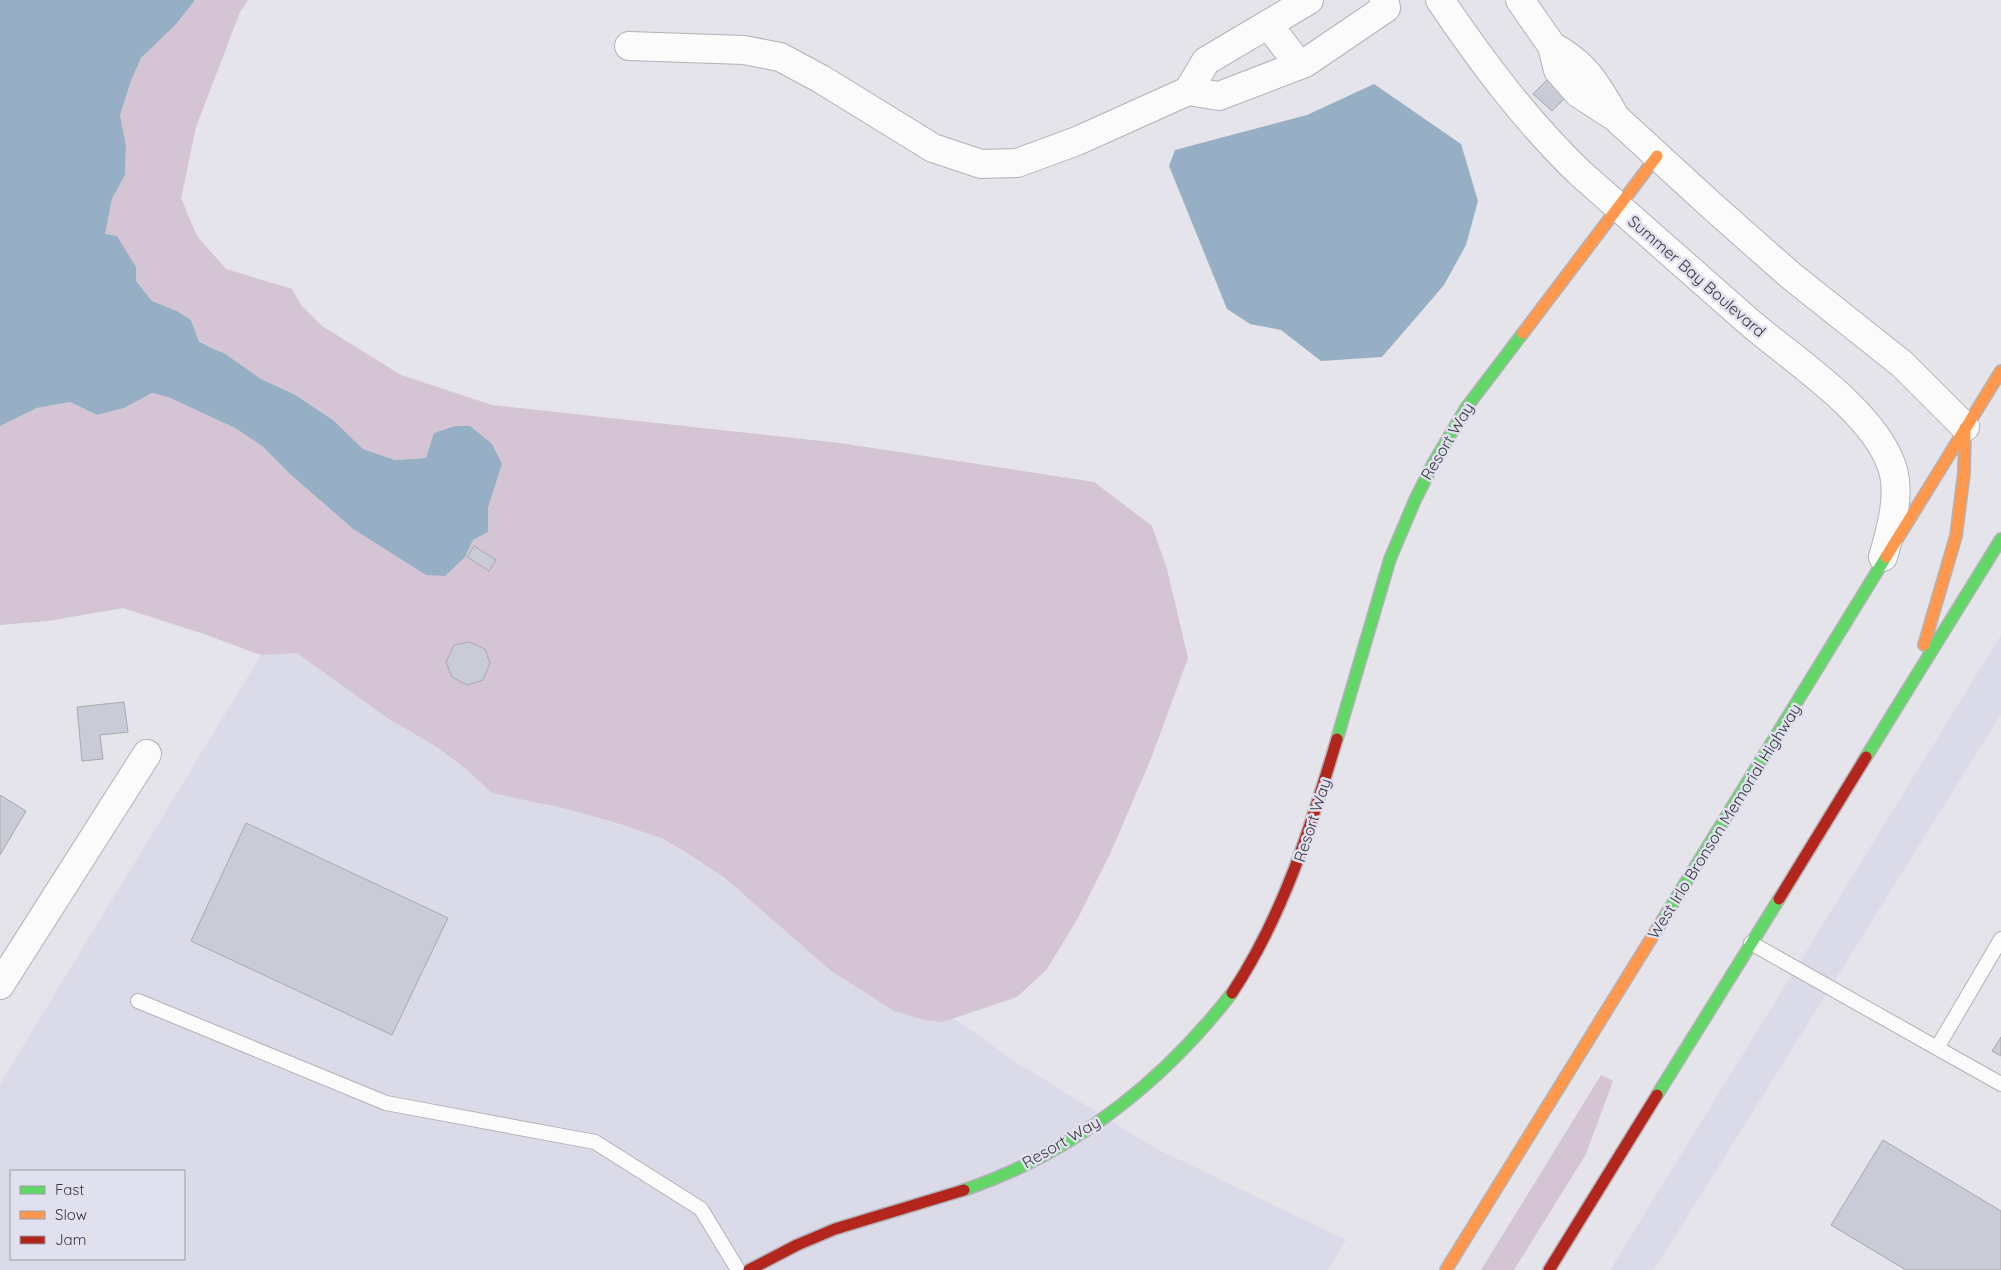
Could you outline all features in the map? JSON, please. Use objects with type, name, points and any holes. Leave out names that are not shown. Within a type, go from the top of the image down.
[{"type":"main road","name":"Resort Way","points":[[749,1270],[810,1239],[846,1225],[971,1187],[1045,1154],[1080,1134],[1115,1110],[1179,1055],[1206,1025],[1231,993],[1253,959],[1271,927],[1298,863],[1309,833],[1388,567],[1404,520],[1422,482],[1441,446],[1466,408],[1657,156]]},
{"type":"main road","name":"West Irlo Bronson Memorial Highway","points":[[1446,1270],[2001,371]]},
{"type":"main road","points":[[1916,675],[1956,536],[1964,473],[1966,427]]},
{"type":"main road","points":[[1549,1270],[2001,539]]},
{"type":"street","points":[[1188,91],[1206,61],[1309,0]]},
{"type":"street","points":[[629,46],[744,50],[780,57],[821,79],[933,148],[981,164],[1017,163],[1077,141],[1188,91],[1219,96],[1299,65],[1386,8],[1384,0]]},
{"type":"street","name":"Summer Bay Boulevard","points":[[1440,0],[1498,82],[1532,123],[1580,173],[1749,322],[1842,399],[1872,431],[1884,448],[1892,466],[1895,487],[1890,533],[1880,568]]},
{"type":"street","points":[[1520,0],[1552,46],[1558,70],[1578,93],[1615,117],[1790,275],[1902,364],[1966,427]]},
{"type":"street","points":[[1268,24],[1299,65]]},
{"type":"street","points":[[0,985],[147,754]]},
{"type":"lane","points":[[1937,1048],[2001,939]]},
{"type":"lane","points":[[1751,943],[2001,1084]]},
{"type":"lane","points":[[138,1001],[386,1103],[595,1142],[701,1209],[738,1270]]},
{"type":"shaded area","points":[[195,0],[248,0],[240,12],[196,127],[181,198],[197,236],[226,269],[292,289],[301,305],[322,326],[401,375],[492,405],[840,443],[1094,482],[1152,526],[1167,569],[1188,658],[1150,761],[1111,852],[1079,916],[1047,969],[1017,997],[943,1022],[925,1020],[894,1011],[830,970],[725,878],[682,850],[661,838],[616,823],[567,809],[492,793],[466,769],[435,746],[387,718],[297,653],[261,655],[207,635],[123,608],[48,621],[0,625],[0,426],[37,408],[70,402],[97,415],[124,408],[152,393],[168,397],[235,428],[262,446],[290,474],[353,529],[426,575],[465,557],[473,540],[488,532],[488,508],[502,464],[426,458],[395,460],[363,449],[333,420],[297,395],[261,379],[224,353],[211,348],[199,340],[191,320],[177,311],[152,301],[135,281],[136,267],[105,234],[112,199],[125,175],[126,146],[120,115],[131,81],[141,58],[175,24]]},
{"type":"shaded area","points":[[2001,635],[2001,714],[1654,1270],[1610,1270]]},
{"type":"shaded area","points":[[297,653],[387,718],[434,746],[466,769],[492,793],[567,809],[661,838],[725,878],[830,970],[862,989],[943,1022],[954,1018],[1014,1061],[1155,1148],[1346,1240],[1328,1270],[0,1270],[0,1084],[261,655]]},
{"type":"shaded area","points":[[1601,1075],[1613,1081],[1586,1154],[1514,1270],[1481,1270]]},
{"type":"water","points":[[0,0],[195,0],[176,24],[141,58],[131,81],[120,115],[126,146],[125,175],[112,199],[105,234],[117,236],[136,267],[136,281],[152,301],[177,311],[191,320],[199,341],[224,353],[261,379],[296,395],[333,420],[363,449],[395,460],[426,458],[434,433],[455,426],[470,426],[492,444],[502,464],[488,508],[488,532],[473,540],[465,557],[445,576],[426,575],[353,529],[290,474],[262,446],[235,428],[168,397],[152,393],[124,408],[97,415],[70,402],[37,408],[0,426]]},
{"type":"water","points":[[1374,84],[1461,144],[1478,201],[1466,245],[1444,285],[1382,357],[1321,361],[1281,330],[1250,324],[1227,309],[1169,166],[1175,150],[1307,115]]},
{"type":"building","points":[[1547,80],[1565,98],[1552,111],[1533,94]]},
{"type":"building","points":[[474,546],[496,560],[489,571],[467,557]]},
{"type":"building","points":[[469,642],[485,649],[490,663],[483,680],[467,685],[452,677],[446,662],[454,645]]},
{"type":"building","points":[[124,702],[128,732],[100,735],[103,759],[82,761],[77,707]]},
{"type":"building","points":[[0,795],[26,811],[0,855]]},
{"type":"building","points":[[246,823],[448,918],[392,1035],[191,941]]},
{"type":"building","points":[[2001,1037],[2001,1056],[1992,1051]]},
{"type":"building","points":[[1883,1140],[2001,1211],[2001,1270],[1906,1270],[1831,1225]]},
{"type":"traffic: fast","points":[[1337,739],[1390,559],[1415,500],[1434,462],[1466,408],[1523,333]]},
{"type":"traffic: fast","points":[[1866,757],[2001,539]]},
{"type":"traffic: fast","points":[[1662,921],[1886,557]]},
{"type":"traffic: fast","points":[[1657,1095],[1779,899]]},
{"type":"traffic: fast","points":[[964,1190],[1004,1175],[1042,1156],[1112,1112],[1145,1086],[1175,1057],[1205,1026],[1232,993]]},
{"type":"traffic: slow","points":[[1523,333],[1657,156]]},
{"type":"traffic: slow","points":[[1886,557],[2001,371]]},
{"type":"traffic: slow","points":[[1924,645],[1956,536],[1964,473],[1965,428]]},
{"type":"traffic: slow","points":[[1446,1270],[1662,921]]},
{"type":"traffic: jam","points":[[1232,993],[1267,933],[1281,902],[1317,806],[1337,739]]},
{"type":"traffic: jam","points":[[1779,899],[1866,757]]},
{"type":"traffic: jam","points":[[1549,1270],[1657,1095]]},
{"type":"traffic: jam","points":[[749,1270],[797,1245],[835,1229],[964,1190]]}]
